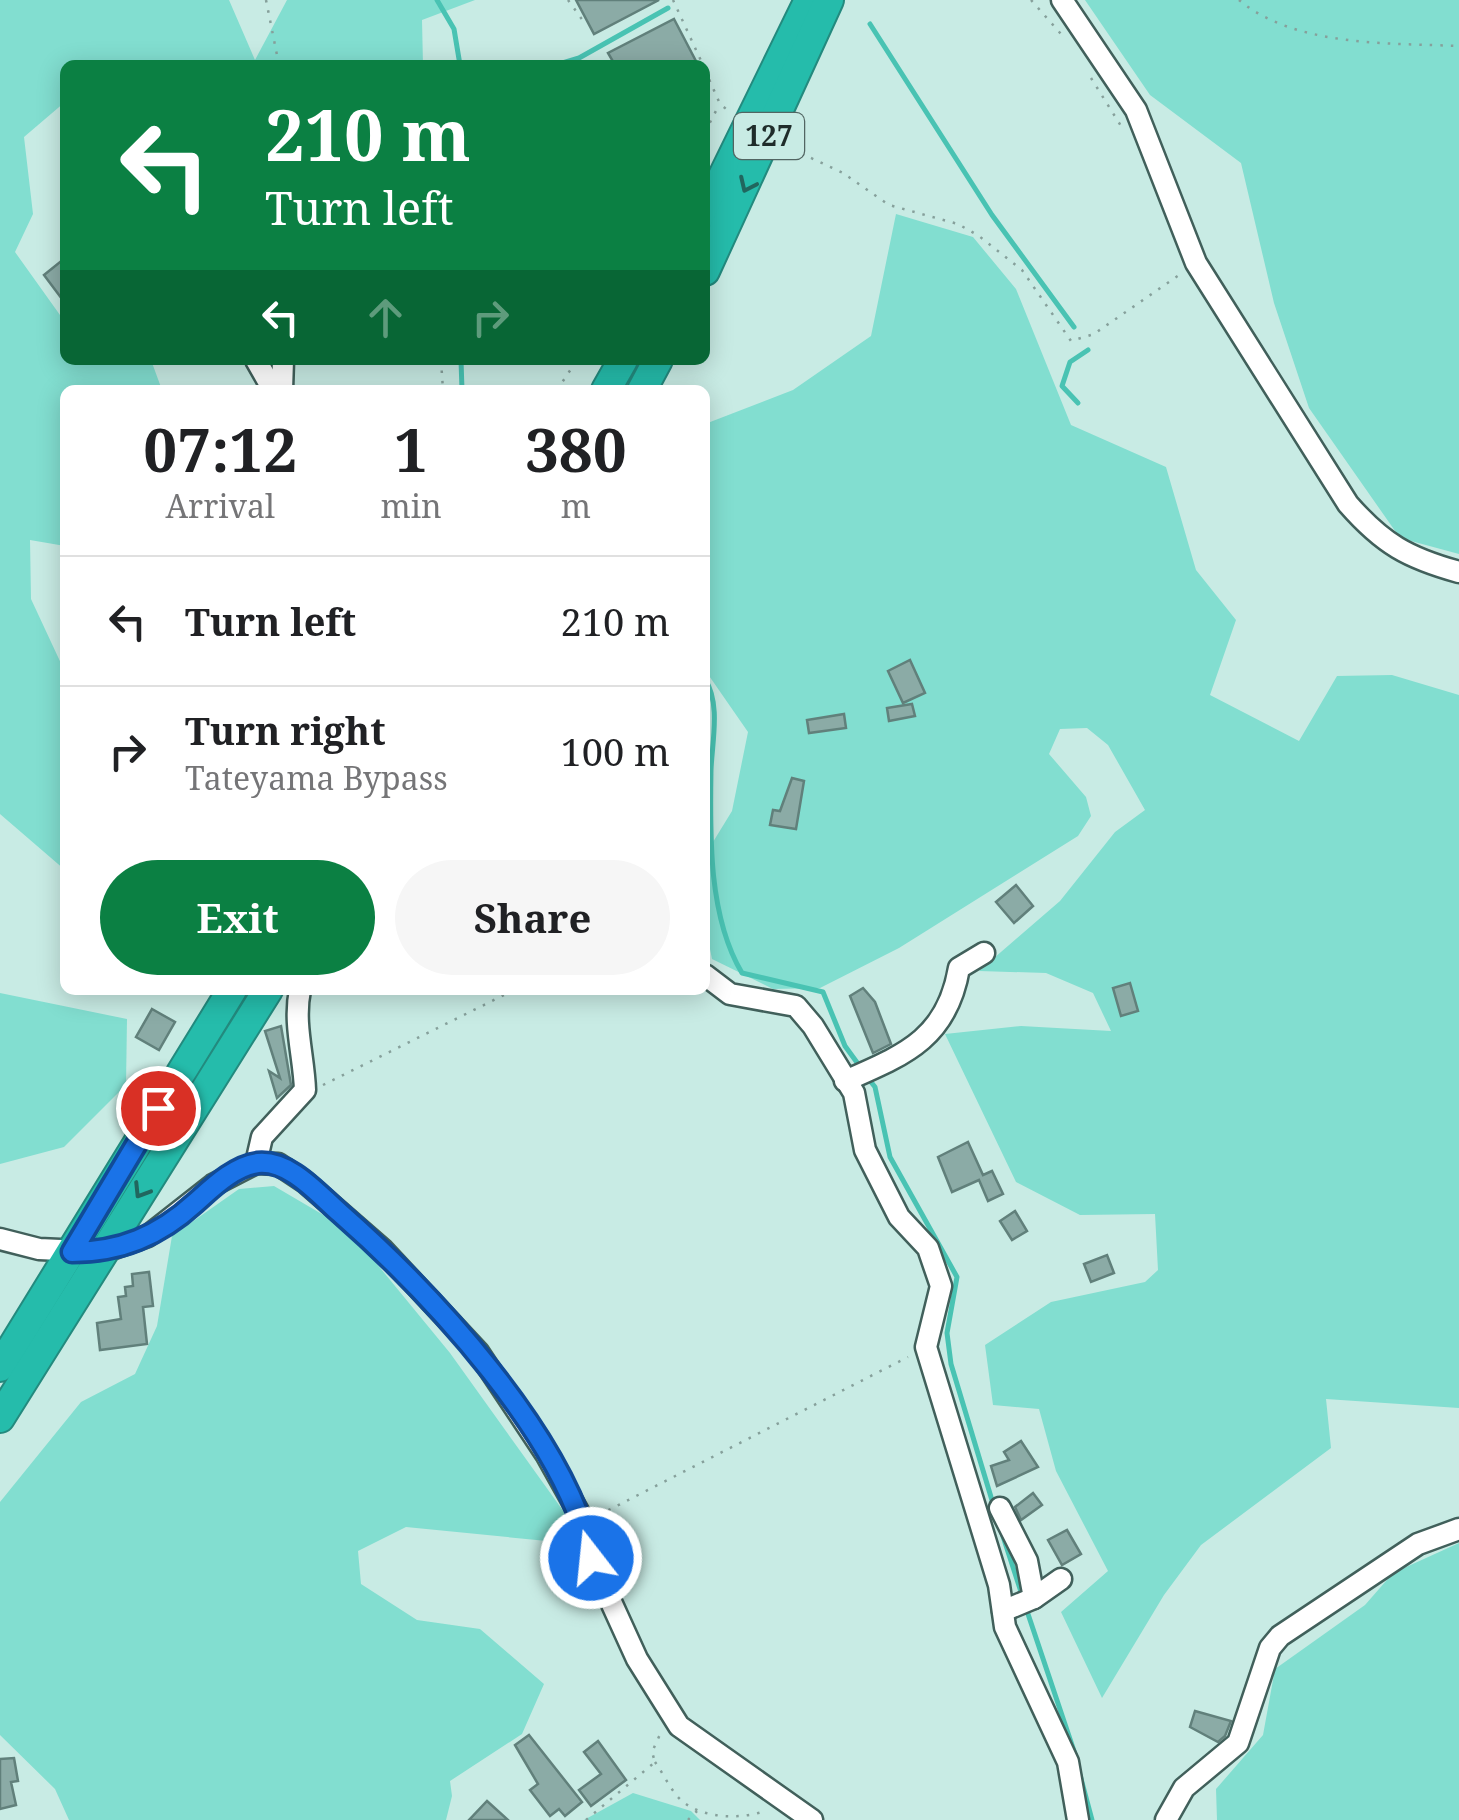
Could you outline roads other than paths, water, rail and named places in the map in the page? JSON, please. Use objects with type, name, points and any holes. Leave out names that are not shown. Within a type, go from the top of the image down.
[{"type":"highway","name":"127","points":[[710,203],[809,0]]},
{"type":"highway","name":"127","points":[[710,259],[829,0]]},
{"type":"highway","points":[[0,1368],[229,995]]},
{"type":"highway","points":[[0,1418],[265,995]]},
{"type":"street","points":[[1062,0],[1136,110],[1196,263],[1348,504],[1378,538],[1422,562],[1459,572]]},
{"type":"street","points":[[856,1075],[905,1056],[953,1004],[959,968],[984,953]]},
{"type":"street","points":[[710,979],[730,994],[796,1006],[856,1075],[854,1093],[866,1150],[899,1218],[928,1248],[940,1286],[926,1347],[999,1586],[1020,1604]]},
{"type":"street","points":[[256,1163],[262,1137],[305,1090],[305,1060],[296,1011],[299,995]]},
{"type":"street","points":[[0,1239],[72,1252],[103,1252],[148,1236],[213,1185],[256,1163],[278,1164],[306,1182],[383,1250],[478,1352],[546,1454],[584,1522],[591,1558],[638,1660],[674,1719],[696,1740],[812,1820]]},
{"type":"street","points":[[1000,1508],[1027,1561],[1020,1604],[1005,1627],[1068,1762],[1078,1820]]},
{"type":"street","points":[[1166,1820],[1184,1788],[1224,1759],[1238,1743],[1270,1648],[1280,1636],[1418,1544],[1459,1528]]},
{"type":"street","points":[[1020,1604],[1061,1578]]},
{"type":"waterway","points":[[437,0],[454,29],[459,60]]},
{"type":"waterway","points":[[572,60],[668,8]]},
{"type":"waterway","points":[[870,24],[992,215],[1074,327]]},
{"type":"waterway","points":[[1078,403],[1062,386],[1070,362],[1088,350]]},
{"type":"waterway","points":[[461,365],[462,385]]},
{"type":"waterway","points":[[710,689],[714,711],[713,874],[731,951],[742,973],[823,992],[845,1046],[861,1068]]},
{"type":"waterway","points":[[867,1077],[875,1087],[890,1157],[957,1277],[947,1333],[951,1364],[994,1507]]},
{"type":"waterway","points":[[1000,1527],[1023,1598]]},
{"type":"waterway","points":[[1026,1608],[1075,1754]]},
{"type":"waterway","points":[[1080,1775],[1092,1820]]}]
